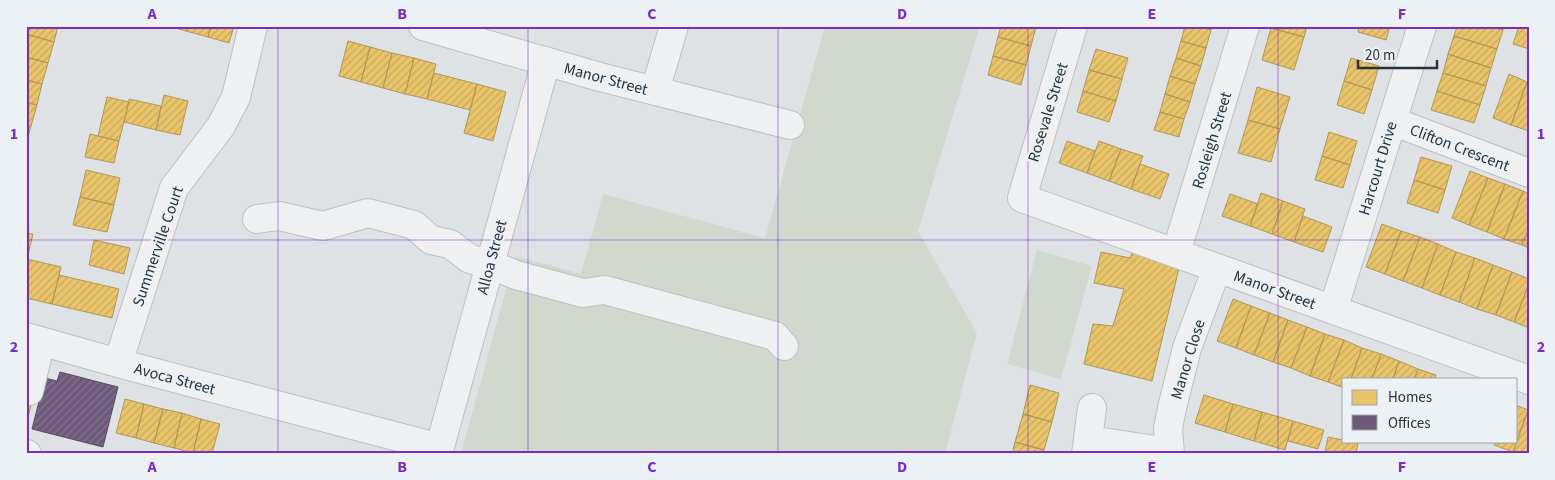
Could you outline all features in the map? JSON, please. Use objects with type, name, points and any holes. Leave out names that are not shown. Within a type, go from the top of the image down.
[{"type":"street","name":"Summerville Court","points":[[118,363],[174,188],[221,126],[236,97],[254,26]]},
{"type":"street","name":"Manor Street","points":[[423,26],[450,30],[546,61],[790,125]]},
{"type":"street","points":[[655,91],[674,26]]},
{"type":"street","name":"Rosevale Street","points":[[1022,198],[1073,26]]},
{"type":"street","name":"Rosleigh Street","points":[[1176,253],[1245,26]]},
{"type":"street","name":"Harcourt Drive","points":[[1333,310],[1422,26]]},
{"type":"street","name":"Alloa Street","points":[[439,451],[546,61]]},
{"type":"street","name":"Clifton Crescent","points":[[1392,121],[1529,173]]},
{"type":"street","name":"Manor Street","points":[[1022,198],[1529,380]]},
{"type":"street","points":[[257,220],[279,216],[323,226],[368,213],[414,225],[431,240],[450,244],[470,259],[489,264],[516,275],[583,293],[605,290],[775,336],[784,346]]},
{"type":"street","name":"Manor Close","points":[[1088,447],[1170,453],[1168,428],[1187,348],[1217,268]]},
{"type":"street","name":"Avoca Street","points":[[33,339],[439,451]]},
{"type":"street","points":[[30,391],[33,339]]},
{"type":"street","points":[[1088,447],[1092,408]]},
{"type":"shaded area","points":[[825,26],[980,26],[918,231],[977,333],[945,454],[461,454],[515,256],[581,274],[603,194],[765,238]]},
{"type":"shaded area","points":[[1037,250],[1092,266],[1061,379],[1007,364]]},
{"type":"building: Homes","points":[[26,26],[58,26],[54,42],[26,34]]},
{"type":"building: Homes","points":[[168,26],[188,26],[186,31]]},
{"type":"building: Homes","points":[[188,26],[211,26],[208,37],[186,31]]},
{"type":"building: Homes","points":[[211,26],[234,26],[229,43],[208,37]]},
{"type":"building: Homes","points":[[1001,26],[1036,27],[1031,46],[998,37]]},
{"type":"building: Homes","points":[[1185,26],[1198,26],[1211,30],[1206,48],[1181,41]]},
{"type":"building: Homes","points":[[1198,26],[1212,26],[1211,30]]},
{"type":"building: Homes","points":[[1272,26],[1307,26],[1304,37],[1271,28]]},
{"type":"building: Homes","points":[[1359,26],[1390,26],[1386,40],[1358,32]]},
{"type":"building: Homes","points":[[1457,26],[1489,26],[1503,30],[1497,49],[1454,36]]},
{"type":"building: Homes","points":[[1489,26],[1504,26],[1503,30]]},
{"type":"building: Homes","points":[[1519,26],[1529,26],[1529,49],[1513,44]]},
{"type":"building: Homes","points":[[1271,28],[1304,37],[1294,70],[1262,60]]},
{"type":"building: Homes","points":[[26,34],[54,42],[48,63],[26,57]]},
{"type":"building: Homes","points":[[1454,36],[1497,49],[1491,68],[1448,54]]},
{"type":"building: Homes","points":[[998,37],[1031,46],[1026,65],[993,56]]},
{"type":"building: Homes","points":[[348,41],[370,47],[361,82],[339,76]]},
{"type":"building: Homes","points":[[1181,41],[1206,48],[1201,66],[1176,58]]},
{"type":"building: Homes","points":[[370,47],[392,53],[383,88],[361,82]]},
{"type":"building: Homes","points":[[1096,49],[1128,58],[1122,79],[1089,70]]},
{"type":"building: Homes","points":[[392,53],[414,58],[405,94],[383,88]]},
{"type":"building: Homes","points":[[1448,54],[1491,68],[1486,86],[1443,73]]},
{"type":"building: Homes","points":[[993,56],[1026,65],[1021,85],[988,75]]},
{"type":"building: Homes","points":[[26,57],[48,63],[42,84],[26,80]]},
{"type":"building: Homes","points":[[414,58],[436,64],[427,99],[405,94]]},
{"type":"building: Homes","points":[[1176,58],[1201,66],[1195,84],[1170,76]]},
{"type":"building: Homes","points":[[1351,58],[1379,66],[1372,90],[1344,81]]},
{"type":"building: Homes","points":[[1089,70],[1122,79],[1116,101],[1083,91]]},
{"type":"building: Homes","points":[[434,73],[477,84],[470,110],[427,99]]},
{"type":"building: Homes","points":[[1443,73],[1486,86],[1480,105],[1437,91]]},
{"type":"building: Homes","points":[[1509,74],[1527,82],[1511,125],[1493,118]]},
{"type":"building: Homes","points":[[1170,76],[1195,84],[1190,102],[1165,94]]},
{"type":"building: Homes","points":[[26,80],[42,84],[37,105],[26,102]]},
{"type":"building: Homes","points":[[1344,81],[1372,90],[1364,114],[1337,105]]},
{"type":"building: Homes","points":[[1527,82],[1529,82],[1529,131],[1511,125]]},
{"type":"building: Homes","points":[[477,84],[506,92],[493,141],[464,133]]},
{"type":"building: Homes","points":[[1257,87],[1290,97],[1280,129],[1248,120]]},
{"type":"building: Homes","points":[[1083,91],[1116,101],[1109,122],[1077,112]]},
{"type":"building: Homes","points":[[1437,91],[1480,105],[1474,123],[1431,110]]},
{"type":"building: Homes","points":[[1165,94],[1190,102],[1184,119],[1160,112]]},
{"type":"building: Homes","points":[[164,95],[188,101],[180,135],[156,130]]},
{"type":"building: Homes","points":[[107,97],[129,102],[119,141],[98,136]]},
{"type":"building: Homes","points":[[129,99],[161,106],[156,130],[124,122]]},
{"type":"building: Homes","points":[[26,102],[37,105],[31,126],[26,125]]},
{"type":"building: Homes","points":[[1160,112],[1184,119],[1179,137],[1154,130]]},
{"type":"building: Homes","points":[[1248,120],[1280,129],[1271,162],[1238,153]]},
{"type":"building: Homes","points":[[26,125],[31,126],[26,145]]},
{"type":"building: Homes","points":[[1329,132],[1357,141],[1350,165],[1322,156]]},
{"type":"building: Homes","points":[[90,134],[119,141],[114,163],[85,157]]},
{"type":"building: Homes","points":[[1067,141],[1095,151],[1087,173],[1059,163]]},
{"type":"building: Homes","points":[[1099,141],[1121,149],[1109,181],[1087,173]]},
{"type":"building: Homes","points":[[1121,149],[1143,156],[1131,189],[1109,181]]},
{"type":"building: Homes","points":[[1322,156],[1350,165],[1343,188],[1315,180]]},
{"type":"building: Homes","points":[[1421,157],[1452,166],[1445,190],[1414,180]]},
{"type":"building: Homes","points":[[1140,164],[1169,174],[1160,199],[1131,189]]},
{"type":"building: Homes","points":[[86,170],[120,178],[114,205],[80,197]]},
{"type":"building: Homes","points":[[1470,171],[1488,178],[1469,225],[1452,218]]},
{"type":"building: Homes","points":[[1488,178],[1505,184],[1487,232],[1469,225]]},
{"type":"building: Homes","points":[[1414,180],[1445,190],[1438,213],[1407,203]]},
{"type":"building: Homes","points":[[1505,184],[1523,191],[1504,239],[1487,232]]},
{"type":"building: Homes","points":[[1523,191],[1529,194],[1529,228],[1522,245],[1504,239]]},
{"type":"building: Homes","points":[[1261,193],[1283,201],[1272,234],[1250,226]]},
{"type":"building: Homes","points":[[1230,194],[1258,204],[1250,226],[1222,216]]},
{"type":"building: Homes","points":[[80,197],[114,205],[107,232],[73,225]]},
{"type":"building: Homes","points":[[1283,201],[1305,209],[1294,242],[1272,234]]},
{"type":"building: Homes","points":[[1303,216],[1332,227],[1323,252],[1294,242]]},
{"type":"building: Homes","points":[[1382,224],[1401,231],[1385,274],[1366,267]]},
{"type":"building: Homes","points":[[1529,228],[1529,248],[1522,245]]},
{"type":"building: Homes","points":[[1401,231],[1420,237],[1403,281],[1385,274]]},
{"type":"building: Homes","points":[[26,233],[33,234],[26,264]]},
{"type":"building: Homes","points":[[1420,237],[1438,244],[1422,288],[1403,281]]},
{"type":"building: Homes","points":[[94,240],[130,248],[124,274],[89,265]]},
{"type":"building: Homes","points":[[1438,244],[1456,252],[1440,295],[1422,288]]},
{"type":"building: Homes","points":[[1133,250],[1180,264],[1152,381],[1084,364],[1093,324],[1113,326],[1124,289],[1094,283],[1101,252],[1130,258]]},
{"type":"building: Homes","points":[[1456,252],[1475,258],[1459,302],[1440,295]]},
{"type":"building: Homes","points":[[1475,258],[1493,265],[1477,309],[1459,302]]},
{"type":"building: Homes","points":[[27,259],[61,267],[52,304],[26,298]]},
{"type":"building: Homes","points":[[1493,265],[1512,272],[1496,315],[1477,309]]},
{"type":"building: Homes","points":[[1512,272],[1529,279],[1529,284],[1514,322],[1496,315]]},
{"type":"building: Homes","points":[[59,275],[119,289],[112,318],[52,304]]},
{"type":"building: Homes","points":[[1529,284],[1529,328],[1514,322]]},
{"type":"building: Homes","points":[[1233,299],[1251,306],[1236,348],[1217,341]]},
{"type":"building: Homes","points":[[1251,306],[1270,313],[1254,355],[1236,348]]},
{"type":"building: Homes","points":[[1270,313],[1288,320],[1273,362],[1254,355]]},
{"type":"building: Homes","points":[[1288,320],[1307,327],[1291,368],[1273,362]]},
{"type":"building: Homes","points":[[1307,327],[1325,334],[1310,376],[1291,368]]},
{"type":"building: Homes","points":[[1325,334],[1344,340],[1328,382],[1310,376]]},
{"type":"building: Homes","points":[[1344,340],[1362,348],[1351,378],[1342,378],[1342,387],[1328,382]]},
{"type":"building: Homes","points":[[1362,348],[1381,354],[1372,378],[1351,378]]},
{"type":"building: Homes","points":[[1381,354],[1399,361],[1393,378],[1372,378]]},
{"type":"building: Homes","points":[[1399,361],[1418,369],[1414,378],[1393,378]]},
{"type":"building: Homes","points":[[1418,369],[1436,375],[1435,378],[1414,378]]},
{"type":"building: Homes","points":[[1030,385],[1059,393],[1052,422],[1023,414]]},
{"type":"building: Homes","points":[[1204,395],[1233,404],[1225,432],[1195,423]]},
{"type":"building: Homes","points":[[125,399],[144,404],[136,438],[116,433]]},
{"type":"building: Homes","points":[[26,400],[32,402],[26,424]]},
{"type":"building: Homes","points":[[144,404],[163,409],[154,443],[136,438]]},
{"type":"building: Homes","points":[[1233,404],[1262,412],[1254,441],[1225,432]]},
{"type":"building: Homes","points":[[1518,406],[1528,410],[1518,438]]},
{"type":"building: Homes","points":[[163,409],[182,413],[174,448],[154,443]]},
{"type":"building: Homes","points":[[1528,410],[1529,454],[1513,452]]},
{"type":"building: Homes","points":[[1262,412],[1293,421],[1285,450],[1254,441]]},
{"type":"building: Homes","points":[[182,413],[201,419],[193,453],[174,448]]},
{"type":"building: Homes","points":[[1023,414],[1052,422],[1044,450],[1015,442]]},
{"type":"building: Homes","points":[[201,419],[220,424],[212,454],[193,453]]},
{"type":"building: Homes","points":[[1293,421],[1324,430],[1318,449],[1288,441]]},
{"type":"building: Homes","points":[[1328,437],[1342,440],[1342,442],[1358,443],[1356,454],[1325,452]]},
{"type":"building: Homes","points":[[1015,442],[1044,450],[1043,454],[1012,454]]},
{"type":"building: Homes","points":[[1496,442],[1517,442],[1513,452],[1494,445]]},
{"type":"building: Offices","points":[[60,372],[118,387],[103,447],[32,429],[45,378],[57,381]]}]
